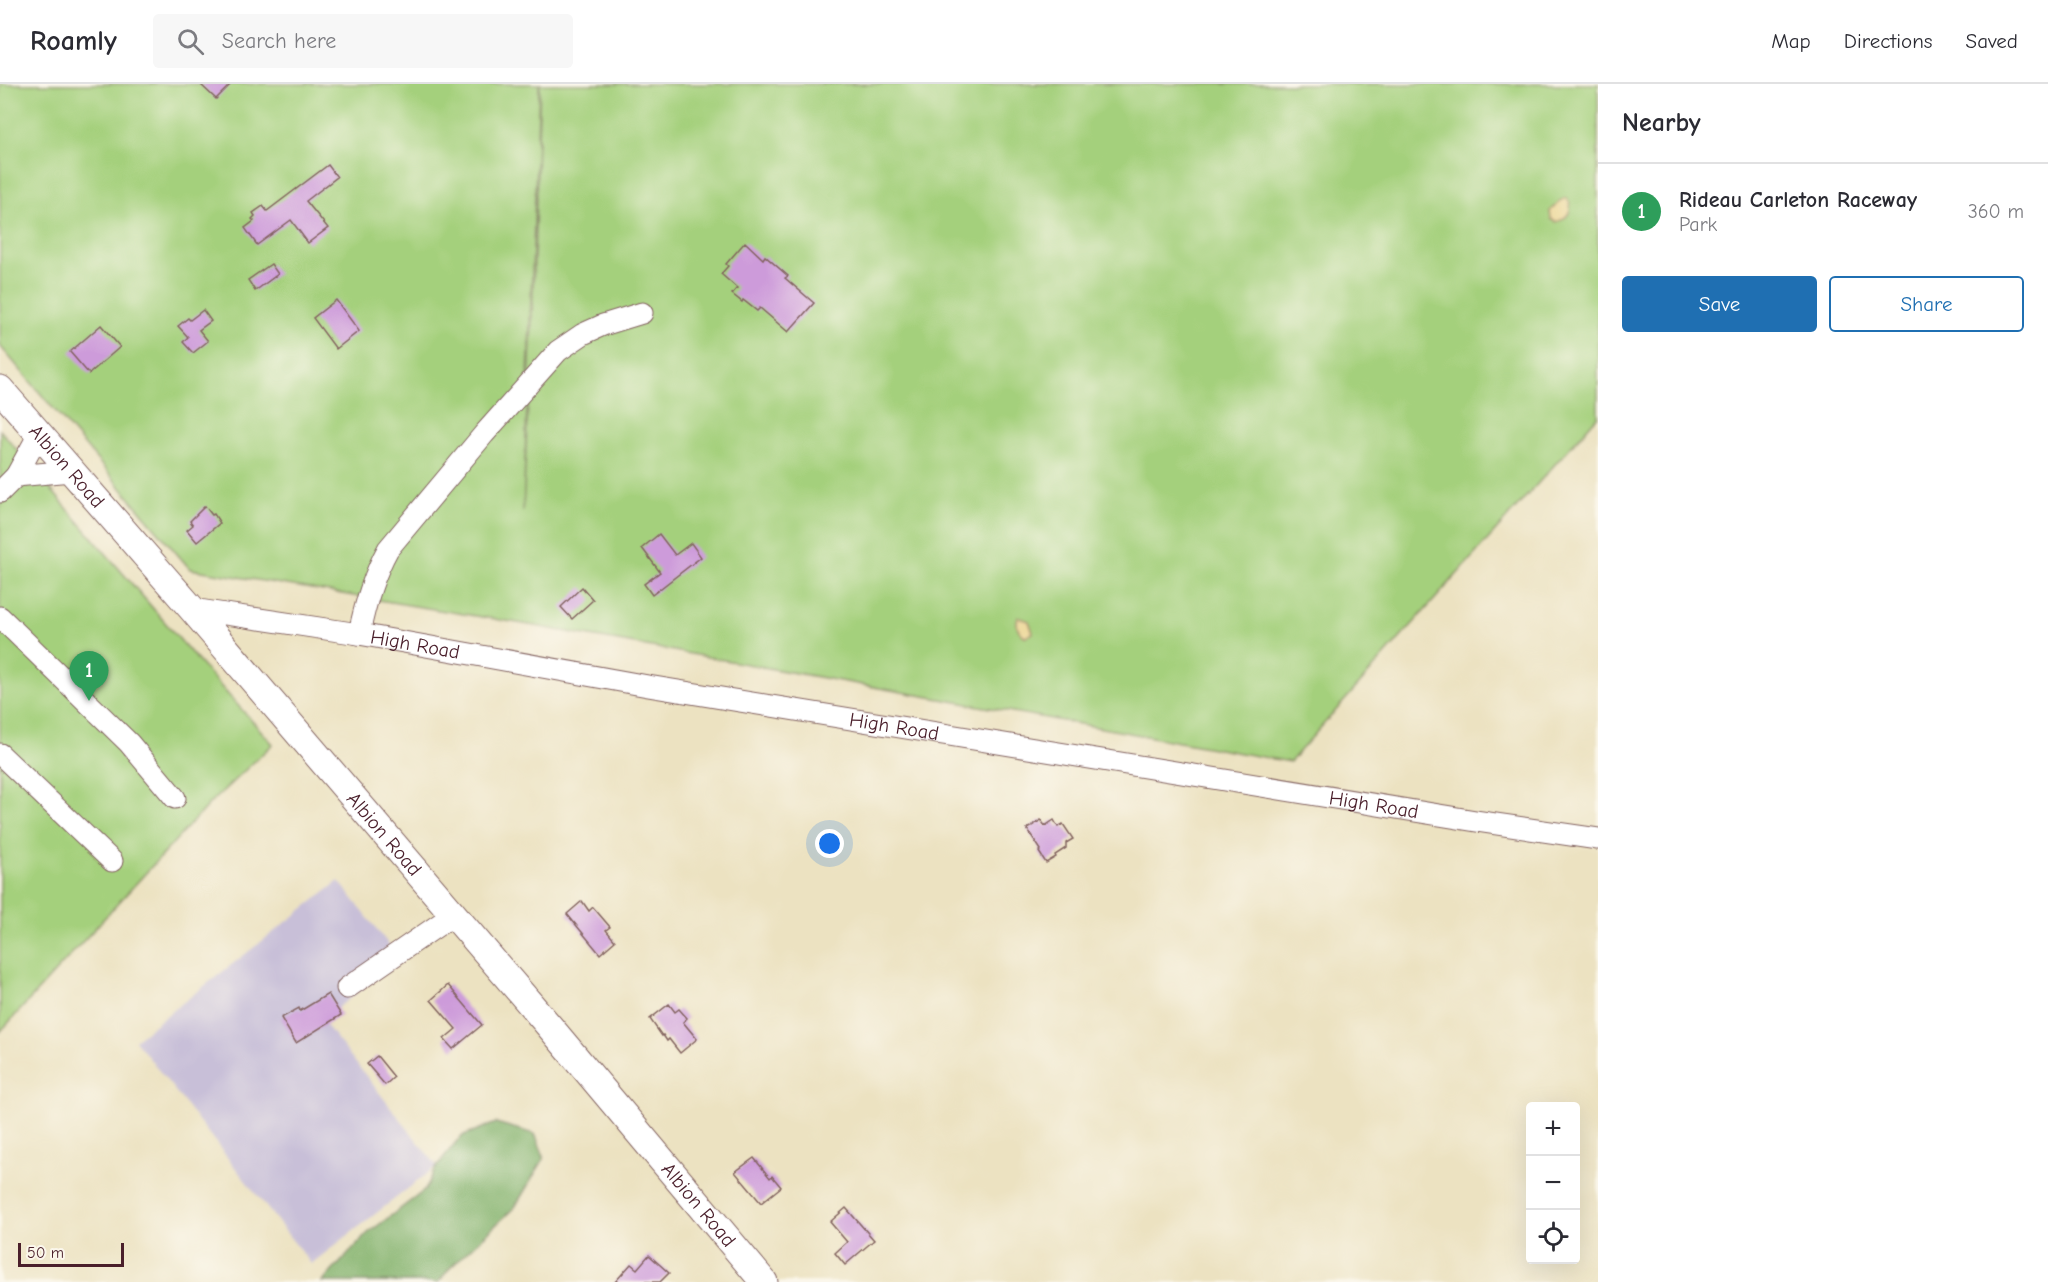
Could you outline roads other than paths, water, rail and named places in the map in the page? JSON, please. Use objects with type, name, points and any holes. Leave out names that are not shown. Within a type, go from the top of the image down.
[{"type":"main road","name":"Albion Road","points":[[0,388],[550,1027],[764,1282]]},
{"type":"street","points":[[359,634],[364,606],[378,567],[388,549],[484,434],[558,351],[583,334],[642,313]]},
{"type":"street","points":[[0,492],[16,476],[39,434]]},
{"type":"street","points":[[16,476],[71,471]]},
{"type":"street","name":"High Road","points":[[192,609],[359,634],[648,686],[1598,839]]},
{"type":"street","points":[[0,617],[129,743],[175,798]]},
{"type":"street","points":[[0,754],[112,861]]},
{"type":"street","points":[[347,988],[453,915]]},
{"type":"place","name":"Rideau Carleton Raceway","points":[[89,701]]}]
